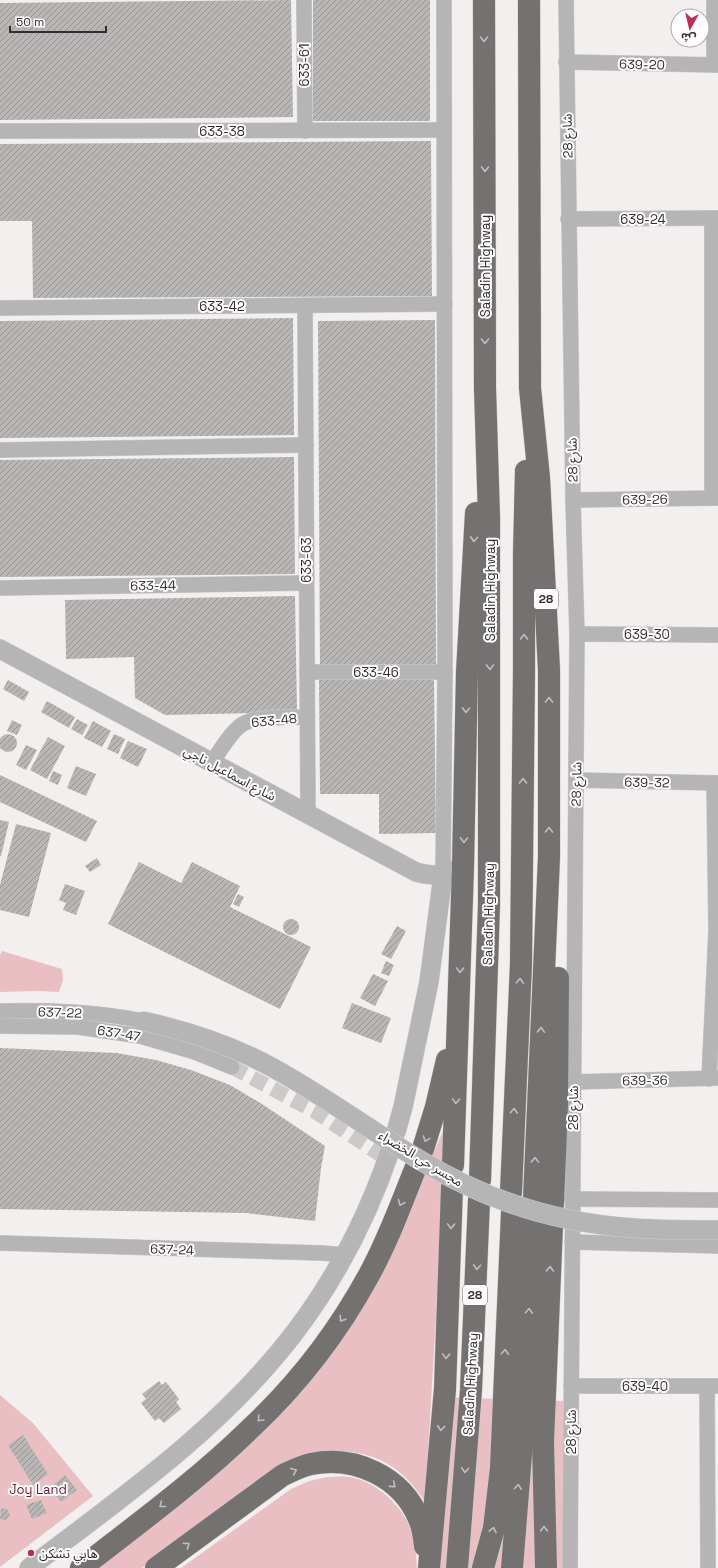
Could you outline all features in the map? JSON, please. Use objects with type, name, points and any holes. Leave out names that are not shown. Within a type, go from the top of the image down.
[{"type":"highway","name":"Saladin Highway","points":[[457,1568],[471,1390],[480,1190],[489,904],[489,517],[485,388],[484,0]]},
{"type":"highway","name":"28","points":[[512,1568],[522,1442],[514,1391],[511,1202],[521,964],[524,554],[530,388],[529,0]]},
{"type":"highway","points":[[453,1166],[463,866],[467,665],[472,569],[485,388]]},
{"type":"highway","name":"28","points":[[514,1391],[549,1209],[557,1104],[558,981],[549,857],[549,670],[539,478],[530,388]]},
{"type":"highway","points":[[81,1568],[162,1505],[252,1428],[303,1374],[337,1327],[370,1274],[388,1236],[419,1158],[436,1107],[450,1048],[459,992]]},
{"type":"highway","points":[[428,1568],[444,1389],[452,1187]]},
{"type":"highway","points":[[546,1568],[544,1442],[549,1209]]},
{"type":"highway","points":[[483,1568],[494,1528],[501,1468],[514,1391]]},
{"type":"highway","points":[[156,1568],[283,1475],[312,1464],[336,1462],[360,1466],[372,1470],[386,1478],[400,1491],[412,1505],[420,1520],[428,1568]]},
{"type":"street","name":"633-61","points":[[304,0],[305,130]]},
{"type":"street","points":[[396,1132],[403,1107],[429,982],[443,875],[445,672],[444,0]]},
{"type":"street","name":"شارع 28","points":[[566,0],[568,219],[577,634],[573,1082],[549,1209],[572,1242],[570,1568]]},
{"type":"street","points":[[714,0],[716,65]]},
{"type":"street","name":"639-20","points":[[566,62],[716,65]]},
{"type":"street","name":"633-38","points":[[0,131],[444,130]]},
{"type":"street","points":[[715,218],[715,498]]},
{"type":"street","name":"639-24","points":[[568,219],[715,218]]},
{"type":"street","name":"633-42","points":[[0,308],[445,304]]},
{"type":"street","name":"633-63","points":[[305,306],[308,815]]},
{"type":"street","points":[[0,450],[306,445]]},
{"type":"street","name":"639-26","points":[[573,500],[715,498]]},
{"type":"street","name":"633-44","points":[[0,588],[306,583]]},
{"type":"street","name":"639-30","points":[[577,634],[718,635]]},
{"type":"street","name":"شارع اسماعيل ناجي","points":[[0,649],[416,872],[427,876],[443,875],[463,866]]},
{"type":"street","name":"633-46","points":[[307,672],[445,672]]},
{"type":"street","name":"633-48","points":[[212,763],[225,743],[242,724],[255,720],[307,717]]},
{"type":"street","name":"639-32","points":[[576,780],[716,783]]},
{"type":"street","points":[[714,1078],[717,930],[716,783]]},
{"type":"street","name":"637-22","points":[[0,1011],[46,1010],[79,1012],[110,1015],[143,1021]]},
{"type":"street","name":"مجسر حي الخضراء","points":[[143,1021],[198,1036],[258,1060],[319,1095],[437,1170],[477,1190],[513,1204],[551,1215],[604,1225],[647,1229],[718,1230]]},
{"type":"street","name":"637-47","points":[[0,1026],[78,1027],[140,1036],[195,1052],[232,1067]]},
{"type":"street","name":"639-36","points":[[573,1082],[714,1078]]},
{"type":"street","points":[[30,1568],[141,1483],[201,1433],[260,1373],[294,1334],[313,1308],[344,1255],[369,1206],[390,1151]]},
{"type":"street","points":[[549,1209],[718,1200]]},
{"type":"street","points":[[572,1242],[718,1246]]},
{"type":"street","name":"637-24","points":[[0,1243],[344,1255]]},
{"type":"street","name":"639-40","points":[[571,1386],[712,1386]]},
{"type":"street","points":[[708,1568],[713,1527],[712,1386]]},
{"type":"green space","points":[[2,951],[62,969],[63,980],[59,992],[0,992],[0,955]]},
{"type":"green space","points":[[448,1119],[425,1502],[402,1474],[388,1464],[374,1458],[359,1453],[342,1451],[306,1455],[142,1568],[93,1568],[250,1442],[393,1249]]},
{"type":"green space","name":"Joy Land","points":[[0,1395],[33,1423],[93,1496],[0,1567]]},
{"type":"green space","points":[[434,1397],[563,1401],[563,1568],[419,1568]]},
{"type":"green space","points":[[327,1477],[346,1477],[367,1482],[384,1493],[398,1507],[404,1515],[412,1533],[415,1545],[417,1568],[181,1568],[291,1489],[309,1481]]},
{"type":"building","points":[[291,0],[293,117],[0,120],[0,3]]},
{"type":"building","points":[[313,0],[430,0],[430,121],[313,121]]},
{"type":"building","points":[[431,141],[432,296],[33,298],[32,221],[0,221],[0,144]]},
{"type":"building","points":[[293,318],[294,435],[0,438],[0,321]]},
{"type":"building","points":[[435,320],[436,667],[320,668],[318,321]]},
{"type":"building","points":[[294,457],[295,574],[0,577],[0,460]]},
{"type":"building","points":[[295,596],[297,712],[165,715],[135,698],[134,657],[66,659],[65,600]]},
{"type":"building","points":[[434,677],[436,833],[379,834],[379,794],[320,794],[319,678]]},
{"type":"building","points":[[8,680],[29,692],[24,701],[3,689]]},
{"type":"building","points":[[47,701],[75,717],[69,728],[41,712]]},
{"type":"building","points":[[77,719],[88,725],[82,735],[71,729]]},
{"type":"building","points":[[12,720],[22,725],[17,735],[7,731]]},
{"type":"building","points":[[93,721],[111,731],[102,747],[84,738]]},
{"type":"building","points":[[8,734],[14,737],[17,743],[14,749],[8,752],[2,749],[-1,743],[2,737]]},
{"type":"building","points":[[114,734],[125,739],[118,754],[107,749]]},
{"type":"building","points":[[48,737],[65,746],[47,779],[30,770]]},
{"type":"building","points":[[128,741],[147,749],[138,767],[120,758]]},
{"type":"building","points":[[26,745],[37,750],[26,770],[16,765]]},
{"type":"building","points":[[76,766],[96,774],[86,796],[67,788]]},
{"type":"building","points":[[53,771],[62,775],[58,785],[49,781]]},
{"type":"building","points":[[0,775],[97,821],[86,842],[0,802]]},
{"type":"building","points":[[0,820],[9,822],[1,856],[0,856]]},
{"type":"building","points":[[16,824],[51,833],[29,917],[0,910],[0,885]]},
{"type":"building","points":[[97,858],[101,865],[90,872],[85,866]]},
{"type":"building","points":[[139,862],[181,883],[192,862],[240,886],[230,907],[311,947],[280,1009],[108,924]]},
{"type":"building","points":[[65,884],[85,891],[76,915],[63,910],[66,903],[59,900]]},
{"type":"building","points":[[238,894],[244,897],[239,907],[233,904]]},
{"type":"building","points":[[288,919],[294,919],[299,924],[297,933],[294,935],[288,935],[283,930],[283,924]]},
{"type":"building","points":[[397,926],[406,931],[391,959],[381,954]]},
{"type":"building","points":[[386,961],[394,965],[389,976],[381,973]]},
{"type":"building","points":[[373,974],[388,981],[375,1006],[360,998]]},
{"type":"building","points":[[352,1003],[391,1018],[381,1043],[342,1028]]},
{"type":"building","points":[[0,1048],[117,1053],[156,1060],[191,1070],[230,1085],[262,1104],[325,1146],[315,1221],[246,1213],[0,1209]]},
{"type":"building","points":[[159,1381],[162,1385],[166,1382],[179,1399],[176,1402],[181,1409],[164,1423],[159,1418],[155,1421],[141,1403],[146,1399],[142,1394]]},
{"type":"building","points":[[23,1435],[48,1474],[33,1485],[8,1445]]},
{"type":"building","points":[[65,1475],[77,1490],[61,1502],[50,1488]]},
{"type":"building","points":[[41,1500],[47,1513],[32,1519],[26,1505]]},
{"type":"building","points":[[1,1508],[7,1509],[10,1515],[6,1520],[0,1519]]},
{"type":"tunnel","points":[[232,1067],[316,1112],[387,1159]]},
{"type":"place","name":"هابي تشكن","points":[[31,1553]]}]
